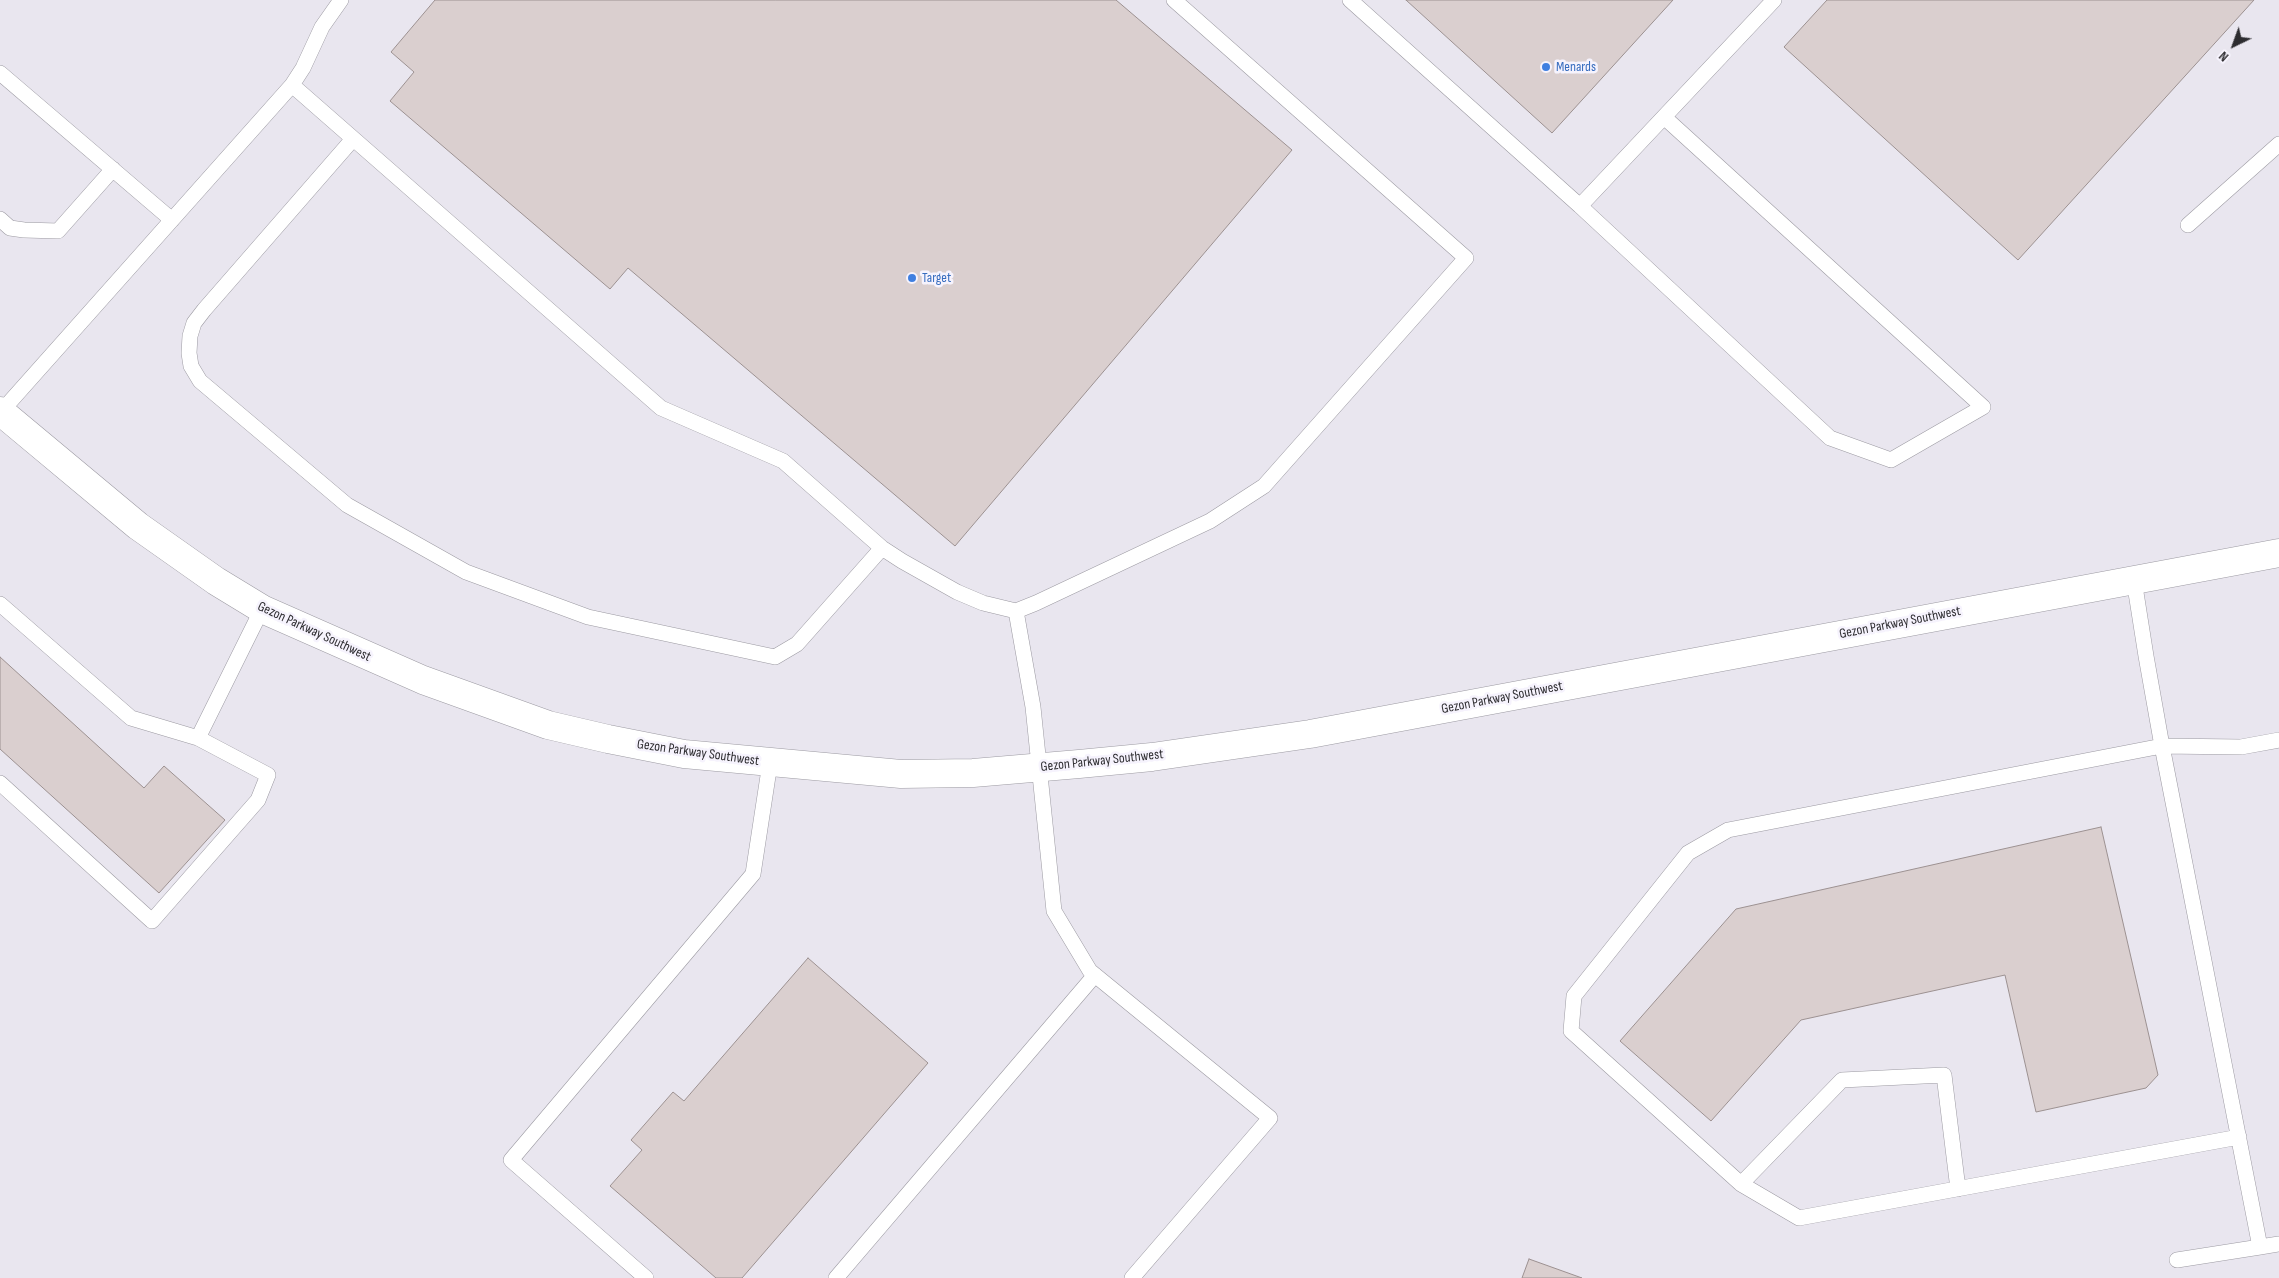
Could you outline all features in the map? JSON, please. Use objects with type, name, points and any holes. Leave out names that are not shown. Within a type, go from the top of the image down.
[{"type":"main road","name":"Gezon Parkway Southwest","points":[[0,412],[138,526],[216,581],[262,609],[423,680],[548,725],[684,754],[901,774],[973,773],[1040,768],[1152,757],[1310,734],[2279,553]]},
{"type":"lane","points":[[0,412],[292,85],[303,68],[322,27],[342,0]]},
{"type":"lane","points":[[292,85],[661,408],[783,461],[882,548],[957,592],[983,603],[1016,611],[1210,521],[1264,486],[1466,258],[1174,0]]},
{"type":"lane","points":[[1350,0],[1580,206],[1830,438],[1892,460],[1983,407],[1664,117]]},
{"type":"lane","points":[[1580,206],[1774,0]]},
{"type":"lane","points":[[0,72],[172,220]]},
{"type":"lane","points":[[353,138],[194,323],[190,336],[189,353],[191,366],[200,381],[347,505],[466,572],[588,617],[775,657],[797,644],[882,548]]},
{"type":"lane","points":[[2188,225],[2279,144]]},
{"type":"lane","points":[[0,219],[10,228],[58,231],[113,169]]},
{"type":"lane","points":[[2134,580],[2162,746],[2260,1247]]},
{"type":"lane","points":[[0,604],[131,718],[198,738],[268,775],[258,800],[152,921],[0,783]]},
{"type":"lane","points":[[198,738],[262,609]]},
{"type":"lane","points":[[1016,611],[1033,707],[1054,910],[1090,971],[1270,1118],[1132,1278]]},
{"type":"lane","points":[[2239,1137],[1799,1218],[1741,1184],[1571,1031],[1574,996],[1688,853],[1728,830],[2162,746],[2241,747],[2279,740]]},
{"type":"lane","points":[[646,1278],[511,1160],[754,874],[770,763]]},
{"type":"lane","points":[[836,1278],[1095,975]]},
{"type":"lane","points":[[1741,1184],[1842,1080],[1944,1074],[1958,1189]]},
{"type":"lane","points":[[2178,1260],[2279,1244]]},
{"type":"building","name":"Target","points":[[435,0],[1116,0],[1292,150],[955,546],[628,268],[610,289],[390,101],[414,72],[391,52]]},
{"type":"building","name":"Menards","points":[[1406,0],[1673,0],[1552,133]]},
{"type":"building","points":[[1827,0],[2254,0],[2018,260],[1784,47]]},
{"type":"building","points":[[0,657],[144,788],[164,766],[225,820],[159,893],[0,749]]},
{"type":"building","points":[[2101,827],[2158,1075],[2146,1088],[2036,1112],[2005,975],[1801,1020],[1711,1121],[1620,1041],[1736,909]]},
{"type":"building","points":[[808,958],[928,1063],[742,1278],[716,1278],[610,1186],[642,1150],[631,1140],[673,1092],[684,1101]]},
{"type":"building","points":[[1529,1259],[1582,1278],[1522,1278]]},
{"type":"place","name":"Menards","points":[[1546,67]]},
{"type":"place","name":"Target","points":[[912,278]]}]
